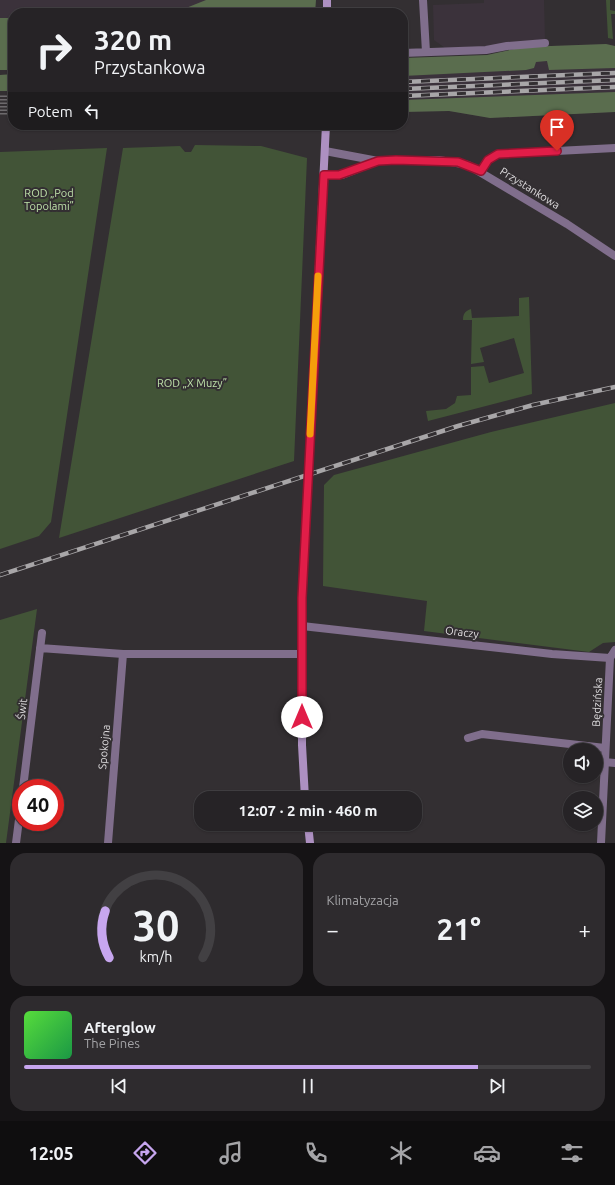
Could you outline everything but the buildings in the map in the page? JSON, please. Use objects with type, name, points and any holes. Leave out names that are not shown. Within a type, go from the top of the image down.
[{"type":"street","points":[[423,0],[426,52]]},
{"type":"street","points":[[408,53],[486,50],[507,46],[545,43]]},
{"type":"street","points":[[305,791],[302,745],[302,626],[326,130]]},
{"type":"street","name":"Przystankowa","points":[[325,147],[378,161],[439,160],[458,162],[481,171],[567,224],[615,256]]},
{"type":"street","points":[[481,171],[488,160],[498,154],[615,148]]},
{"type":"street","name":"Przystankowa","points":[[324,175],[342,175],[378,161]]},
{"type":"street","name":"Oraczy","points":[[302,626],[552,654],[610,658]]},
{"type":"street","name":"Świt","points":[[24,779],[42,633]]},
{"type":"street","points":[[40,648],[123,654],[302,654]]},
{"type":"street","points":[[610,658],[615,650]]},
{"type":"street","name":"Spokojna","points":[[108,843],[123,654]]},
{"type":"street","name":"Będzińska","points":[[601,843],[610,658]]},
{"type":"street","points":[[468,738],[482,734],[605,748]]},
{"type":"street","points":[[604,762],[615,763]]},
{"type":"street","points":[[16,843],[18,831]]},
{"type":"street","points":[[309,831],[310,843]]},
{"type":"shaded area","points":[[0,0],[309,0],[258,6],[214,8],[8,8],[8,18],[0,18]]},
{"type":"shaded area","points":[[484,0],[544,0],[545,39],[487,46],[445,48],[434,40],[433,5],[484,3]]},
{"type":"shaded area","points":[[606,44],[615,46],[615,112],[490,118],[449,111],[408,112],[408,58],[487,55],[523,47]]},
{"type":"green space","points":[[206,0],[316,0],[315,8],[186,8]]},
{"type":"green space","points":[[606,0],[610,0],[610,10],[615,11],[615,14],[611,14],[613,39],[608,38]]},
{"type":"green space","points":[[0,18],[8,18],[8,70],[0,70]]},
{"type":"green space","points":[[606,44],[615,46],[615,68],[549,70],[547,61],[536,62],[534,68],[526,70],[408,76],[408,58],[487,55],[523,47]]},
{"type":"green space","points":[[8,74],[8,91],[0,91],[0,75]]},
{"type":"green space","points":[[615,92],[615,112],[490,118],[449,111],[408,112],[408,100]]},
{"type":"green space","name":"ROD „X Muzy”","points":[[195,145],[261,146],[307,158],[294,461],[59,538],[123,148],[180,146],[185,152],[191,152]]},
{"type":"green space","name":"ROD „Pod Topolami”","points":[[107,148],[51,522],[39,536],[0,549],[0,152]]},
{"type":"green space","points":[[529,297],[532,394],[428,421],[426,411],[446,409],[455,403],[457,396],[471,395],[471,367],[484,366],[489,383],[524,373],[514,338],[480,348],[484,362],[471,364],[472,320],[463,320],[463,318],[464,314],[471,309],[472,318],[519,316],[519,298]]},
{"type":"green space","points":[[615,403],[615,642],[603,643],[589,652],[424,631],[427,601],[323,586],[324,485],[334,475],[491,432]]},
{"type":"green space","points":[[37,609],[14,779],[12,779],[12,798],[6,843],[0,843],[0,620]]},
{"type":"railway","points":[[408,82],[615,73]]},
{"type":"railway","points":[[408,89],[615,80]]},
{"type":"railway","points":[[408,96],[615,87]]},
{"type":"railway","points":[[0,98],[8,98]]},
{"type":"railway","points":[[0,105],[8,105]]},
{"type":"railway","points":[[0,112],[8,112]]},
{"type":"railway","points":[[0,575],[458,426],[533,405],[615,387]]},
{"type":"slow traffic","points":[[310,434],[318,276]]},
{"type":"route","points":[[302,717],[302,598],[324,175],[339,175],[378,161],[396,160],[439,160],[458,162],[481,171],[488,160],[498,154],[557,151]]}]
